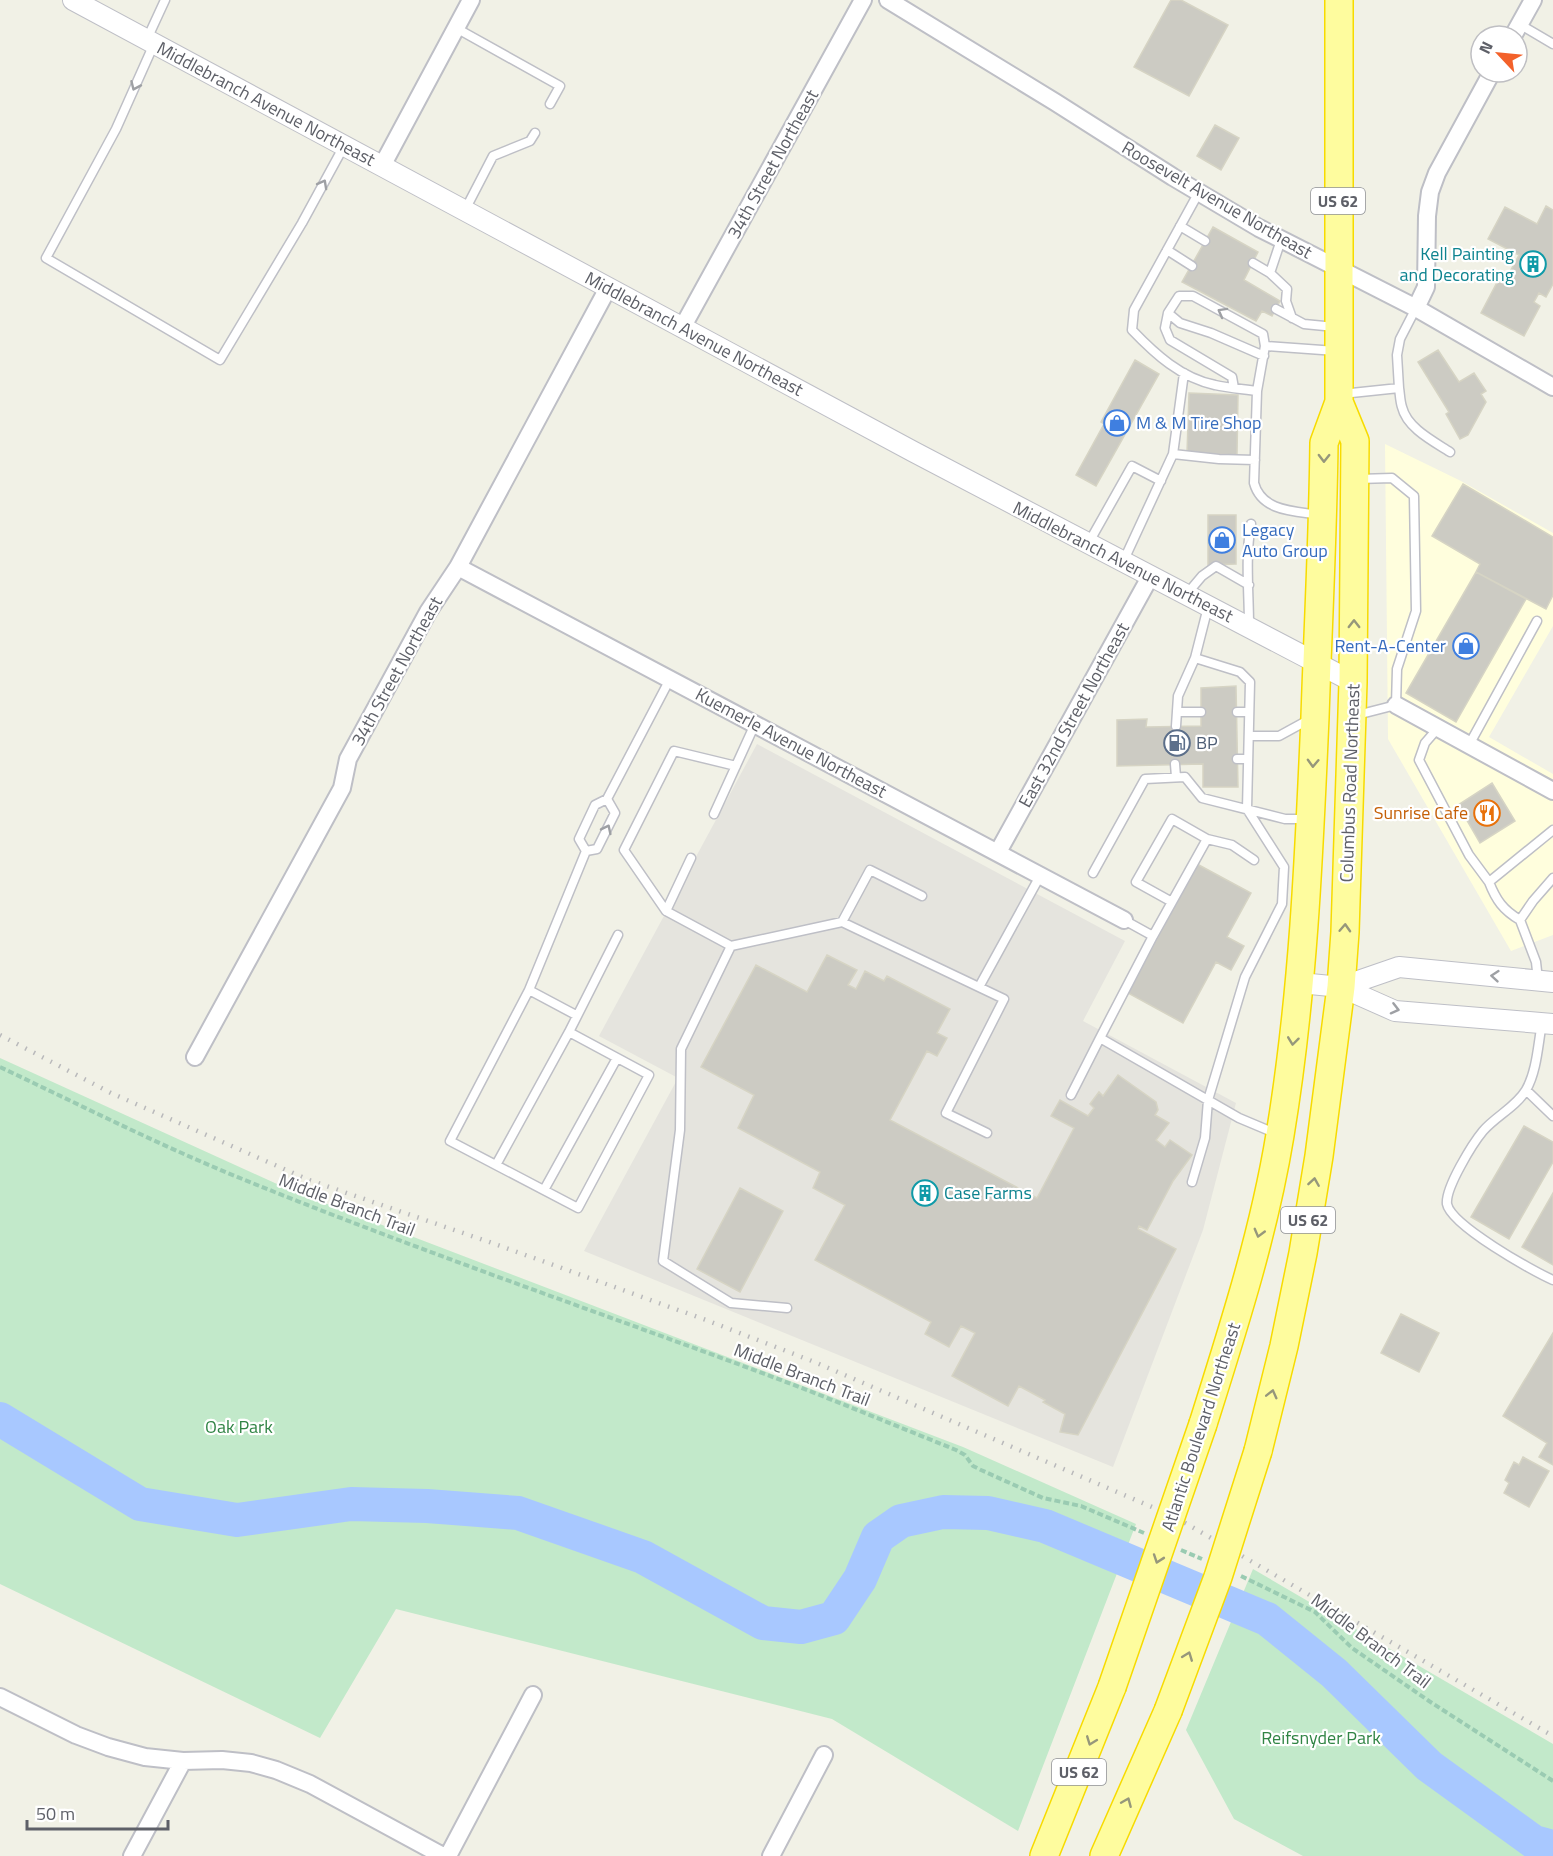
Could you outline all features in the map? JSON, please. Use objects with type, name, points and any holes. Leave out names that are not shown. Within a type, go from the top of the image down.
[{"type":"highway","name":"Columbus Road Northeast","points":[[1300,983],[1311,819],[1324,443],[1339,398],[1336,5]]},
{"type":"highway","name":"Columbus Road Northeast","points":[[1339,398],[1355,441],[1353,682],[1345,932],[1341,987]]},
{"type":"highway","name":"Atlantic Boulevard Northeast","points":[[1044,1856],[1112,1687],[1203,1424],[1237,1318],[1266,1209],[1280,1136],[1300,983]]},
{"type":"highway","name":"US 62","points":[[1104,1856],[1168,1711],[1218,1577],[1258,1451],[1284,1346],[1303,1253],[1319,1156],[1341,987]]},
{"type":"street","name":"Middlebranch Avenue Northeast","points":[[73,0],[682,328],[1150,577],[1249,626],[1353,682]]},
{"type":"street","points":[[382,166],[471,0]]},
{"type":"street","name":"34th Street Northeast","points":[[682,328],[863,0]]},
{"type":"street","name":"Roosevelt Avenue Northeast","points":[[888,0],[1198,192],[1281,240],[1416,308],[1553,387]]},
{"type":"street","points":[[1519,24],[1533,0]]},
{"type":"street","points":[[1416,308],[1426,287],[1427,216],[1430,192],[1437,173],[1485,84]]},
{"type":"street","name":"34th Street Northeast","points":[[195,1057],[342,788],[348,759],[428,612],[458,567],[608,288]]},
{"type":"street","name":"Kuemerle Avenue Northeast","points":[[458,567],[1124,920]]},
{"type":"street","name":"East 32nd Street Northeast","points":[[998,852],[1150,577]]},
{"type":"street","points":[[1396,705],[1553,791]]},
{"type":"street","points":[[1341,987],[1399,967],[1546,981]]},
{"type":"street","points":[[1300,983],[1341,987],[1395,1011],[1548,1024]]},
{"type":"street","points":[[448,1856],[533,1695]]},
{"type":"street","points":[[0,1697],[76,1735],[108,1747],[145,1756],[183,1761],[222,1760],[251,1763],[276,1770],[310,1784],[443,1856]]},
{"type":"street","points":[[771,1856],[824,1755]]},
{"type":"street","points":[[132,1856],[183,1761]]},
{"type":"lane","points":[[165,0],[116,129],[46,258],[220,360],[302,223],[344,146]]},
{"type":"lane","points":[[456,28],[560,86],[550,104]]},
{"type":"lane","points":[[1529,35],[1553,44]]},
{"type":"lane","points":[[465,211],[494,156],[531,141],[535,133]]},
{"type":"lane","points":[[1198,192],[1134,310],[1132,330],[1162,359],[1184,374],[1212,385],[1257,391]]},
{"type":"lane","points":[[1180,226],[1205,241]]},
{"type":"lane","points":[[1270,273],[1281,240]]},
{"type":"lane","points":[[1167,250],[1191,266]]},
{"type":"lane","points":[[1253,263],[1270,273],[1287,289],[1286,301],[1292,318]]},
{"type":"lane","points":[[1234,387],[1233,377],[1170,340],[1165,328],[1168,313],[1179,296],[1193,296],[1263,334],[1264,351],[1257,391],[1254,483],[1257,493],[1264,501],[1278,508],[1323,515]]},
{"type":"lane","points":[[1416,308],[1400,339],[1397,355],[1402,409],[1411,422],[1427,437],[1450,452]]},
{"type":"lane","points":[[1276,309],[1339,340]]},
{"type":"lane","points":[[1168,313],[1180,323],[1264,351],[1339,340]]},
{"type":"lane","points":[[1122,562],[1173,454],[1184,374]]},
{"type":"lane","points":[[1339,398],[1400,388]]},
{"type":"lane","points":[[1173,454],[1255,460]]},
{"type":"lane","points":[[1088,544],[1132,466],[1161,481]]},
{"type":"lane","points":[[1352,716],[1396,705],[1397,669],[1416,610],[1414,496],[1392,478],[1355,479]]},
{"type":"lane","points":[[1249,626],[1249,585],[1246,561],[1251,524]]},
{"type":"lane","points":[[1186,595],[1202,576],[1216,566],[1249,585]]},
{"type":"lane","points":[[1176,726],[1178,696],[1195,658],[1208,606]]},
{"type":"lane","points":[[1469,745],[1537,621]]},
{"type":"lane","points":[[1192,1182],[1206,1138],[1208,1100],[1245,977],[1282,903],[1284,867],[1246,809],[1250,682],[1240,672],[1195,658]]},
{"type":"lane","points":[[586,851],[579,839],[595,805],[607,799],[670,679]]},
{"type":"lane","points":[[1177,712],[1201,712]]},
{"type":"lane","points":[[1237,712],[1249,712]]},
{"type":"lane","points":[[1249,736],[1279,736],[1315,717]]},
{"type":"lane","points":[[714,814],[755,724]]},
{"type":"lane","points":[[1438,728],[1425,743],[1419,760],[1469,855],[1489,882],[1496,900],[1506,912],[1520,920],[1546,981]]},
{"type":"lane","points":[[736,766],[674,751],[624,850],[666,911],[731,946],[842,922],[1004,999],[946,1113],[987,1133]]},
{"type":"lane","points":[[1238,759],[1248,759]]},
{"type":"lane","points":[[1175,764],[1176,777]]},
{"type":"lane","points":[[1093,873],[1145,779],[1185,777],[1202,798],[1285,819],[1311,819]]},
{"type":"lane","points":[[586,851],[597,849],[615,813],[607,799]]},
{"type":"lane","points":[[1172,902],[1136,882],[1172,819],[1207,839],[1232,845],[1254,860]]},
{"type":"lane","points":[[1489,882],[1553,830]]},
{"type":"lane","points":[[1071,1095],[1153,936],[1207,839]]},
{"type":"lane","points":[[569,1032],[649,1075],[578,1208],[450,1140],[529,990],[586,851]]},
{"type":"lane","points":[[666,911],[692,858]]},
{"type":"lane","points":[[842,922],[870,870],[922,896]]},
{"type":"lane","points":[[979,987],[1040,876]]},
{"type":"lane","points":[[1520,920],[1553,878]]},
{"type":"lane","points":[[1124,920],[1153,936]]},
{"type":"lane","points":[[496,1165],[569,1032],[618,935]]},
{"type":"lane","points":[[731,946],[681,1049],[680,1130],[663,1261],[731,1303],[787,1308]]},
{"type":"lane","points":[[529,990],[576,1015]]},
{"type":"lane","points":[[1548,1024],[1526,1090],[1515,1103],[1482,1132],[1452,1184],[1447,1200],[1449,1210],[1466,1227],[1553,1280]]},
{"type":"lane","points":[[1100,1038],[1239,1118],[1280,1136]]},
{"type":"lane","points":[[544,1191],[617,1058]]},
{"type":"lane","points":[[1526,1090],[1553,1116]]},
{"type":"path","name":"Middle Branch Trail","points":[[0,1067],[169,1148],[235,1176],[614,1320],[756,1370],[956,1450],[965,1455],[973,1466],[1043,1498],[1081,1506],[1154,1538]]},
{"type":"path","points":[[1175,1547],[1206,1561]]},
{"type":"path","name":"Middle Branch Trail","points":[[1238,1575],[1315,1612],[1352,1648],[1553,1781]]},
{"type":"shaded area","points":[[1385,444],[1461,481],[1553,533],[1553,626],[1489,737],[1553,774],[1553,935],[1511,951],[1388,739]]},
{"type":"shaded area","points":[[757,744],[1125,941],[1083,1021],[1236,1103],[1203,1230],[1113,1467],[584,1251],[678,1078],[599,1036]]},
{"type":"green space","name":"Oak Park","points":[[0,1058],[288,1189],[963,1447],[1136,1524],[1018,1831],[832,1719],[396,1609],[320,1738],[0,1584]]},
{"type":"green space","name":"Reifsnyder Park","points":[[1253,1569],[1553,1744],[1553,1856],[1303,1856],[1234,1819],[1186,1730]]},
{"type":"building","points":[[1171,0],[1181,0],[1228,25],[1189,96],[1134,67]]},
{"type":"building","points":[[1215,125],[1239,138],[1221,170],[1197,156]]},
{"type":"building","name":"Kell Painting and Decorating","points":[[1546,206],[1553,210],[1553,284],[1546,297],[1539,293],[1534,302],[1540,306],[1524,336],[1481,313],[1502,273],[1508,275],[1519,255],[1488,239],[1505,207],[1537,224]]},
{"type":"building","points":[[1213,227],[1258,252],[1244,280],[1280,301],[1272,316],[1262,311],[1256,321],[1182,282]]},
{"type":"building","points":[[1438,350],[1459,382],[1474,373],[1486,391],[1481,394],[1486,402],[1468,435],[1460,439],[1446,414],[1449,412],[1418,362]]},
{"type":"building","name":"M & M Tire Shop","points":[[1135,360],[1159,374],[1096,486],[1076,475],[1104,424],[1101,422]]},
{"type":"building","points":[[1189,393],[1238,395],[1237,455],[1187,453]]},
{"type":"building","points":[[1463,484],[1553,537],[1553,595],[1546,609],[1476,572],[1480,564],[1432,536]]},
{"type":"building","name":"Legacy Auto Group","points":[[1208,515],[1236,515],[1236,564],[1208,565]]},
{"type":"building","name":"Rent-A-Center","points":[[1476,572],[1526,599],[1456,722],[1406,693]]},
{"type":"building","name":"BP","points":[[1236,686],[1238,787],[1203,787],[1203,764],[1117,766],[1117,720],[1147,719],[1146,727],[1201,726],[1201,688]]},
{"type":"building","name":"Sunrise Cafe","points":[[1492,783],[1515,821],[1480,843],[1458,805]]},
{"type":"building","points":[[1197,864],[1251,893],[1227,937],[1244,946],[1231,970],[1216,962],[1183,1023],[1128,993]]},
{"type":"building","name":"Case Farms","points":[[827,955],[857,970],[848,985],[856,989],[865,971],[884,981],[887,976],[950,1009],[937,1033],[947,1038],[937,1056],[927,1051],[890,1120],[1037,1198],[1074,1128],[1051,1116],[1060,1100],[1088,1116],[1094,1108],[1090,1104],[1099,1092],[1103,1096],[1118,1075],[1156,1102],[1158,1110],[1155,1115],[1169,1123],[1156,1140],[1165,1147],[1170,1140],[1192,1155],[1173,1181],[1147,1230],[1139,1226],[1138,1229],[1176,1249],[1078,1435],[1060,1432],[1065,1414],[1019,1386],[1008,1406],[952,1376],[975,1333],[961,1326],[949,1347],[925,1334],[931,1322],[815,1260],[845,1205],[813,1188],[820,1172],[738,1128],[754,1095],[701,1067],[756,965],[807,992]]},
{"type":"building","points":[[1524,1126],[1553,1142],[1553,1162],[1509,1239],[1471,1217]]},
{"type":"building","points":[[740,1188],[783,1211],[740,1292],[697,1269]]},
{"type":"building","points":[[1553,1193],[1553,1265],[1522,1247]]},
{"type":"building","points":[[1401,1314],[1439,1333],[1419,1372],[1381,1353]]},
{"type":"building","points":[[1553,1333],[1553,1465],[1539,1457],[1547,1443],[1503,1416]]},
{"type":"building","points":[[1523,1457],[1549,1471],[1529,1507],[1504,1493],[1509,1483],[1505,1480],[1514,1462],[1519,1465]]},
{"type":"waterway","points":[[0,1419],[140,1504],[237,1520],[351,1504],[427,1506],[518,1513],[643,1557],[763,1623],[801,1627],[834,1618],[860,1579],[878,1537],[901,1521],[943,1512],[988,1513],[1045,1526],[1267,1619],[1334,1673],[1429,1766],[1534,1842],[1553,1847]]},
{"type":"railway","points":[[0,1035],[111,1093],[309,1180],[495,1244],[812,1361],[1173,1516],[1553,1736]]},
{"type":"place","name":"Kell Painting and Decorating","points":[[1533,264]]},
{"type":"place","name":"M & M Tire Shop","points":[[1117,423]]},
{"type":"place","name":"Legacy Auto Group","points":[[1222,540]]},
{"type":"place","name":"Rent-A-Center","points":[[1466,646]]},
{"type":"place","name":"BP","points":[[1177,743]]},
{"type":"place","name":"Sunrise Cafe","points":[[1487,813]]},
{"type":"place","name":"Case Farms","points":[[925,1193]]}]
